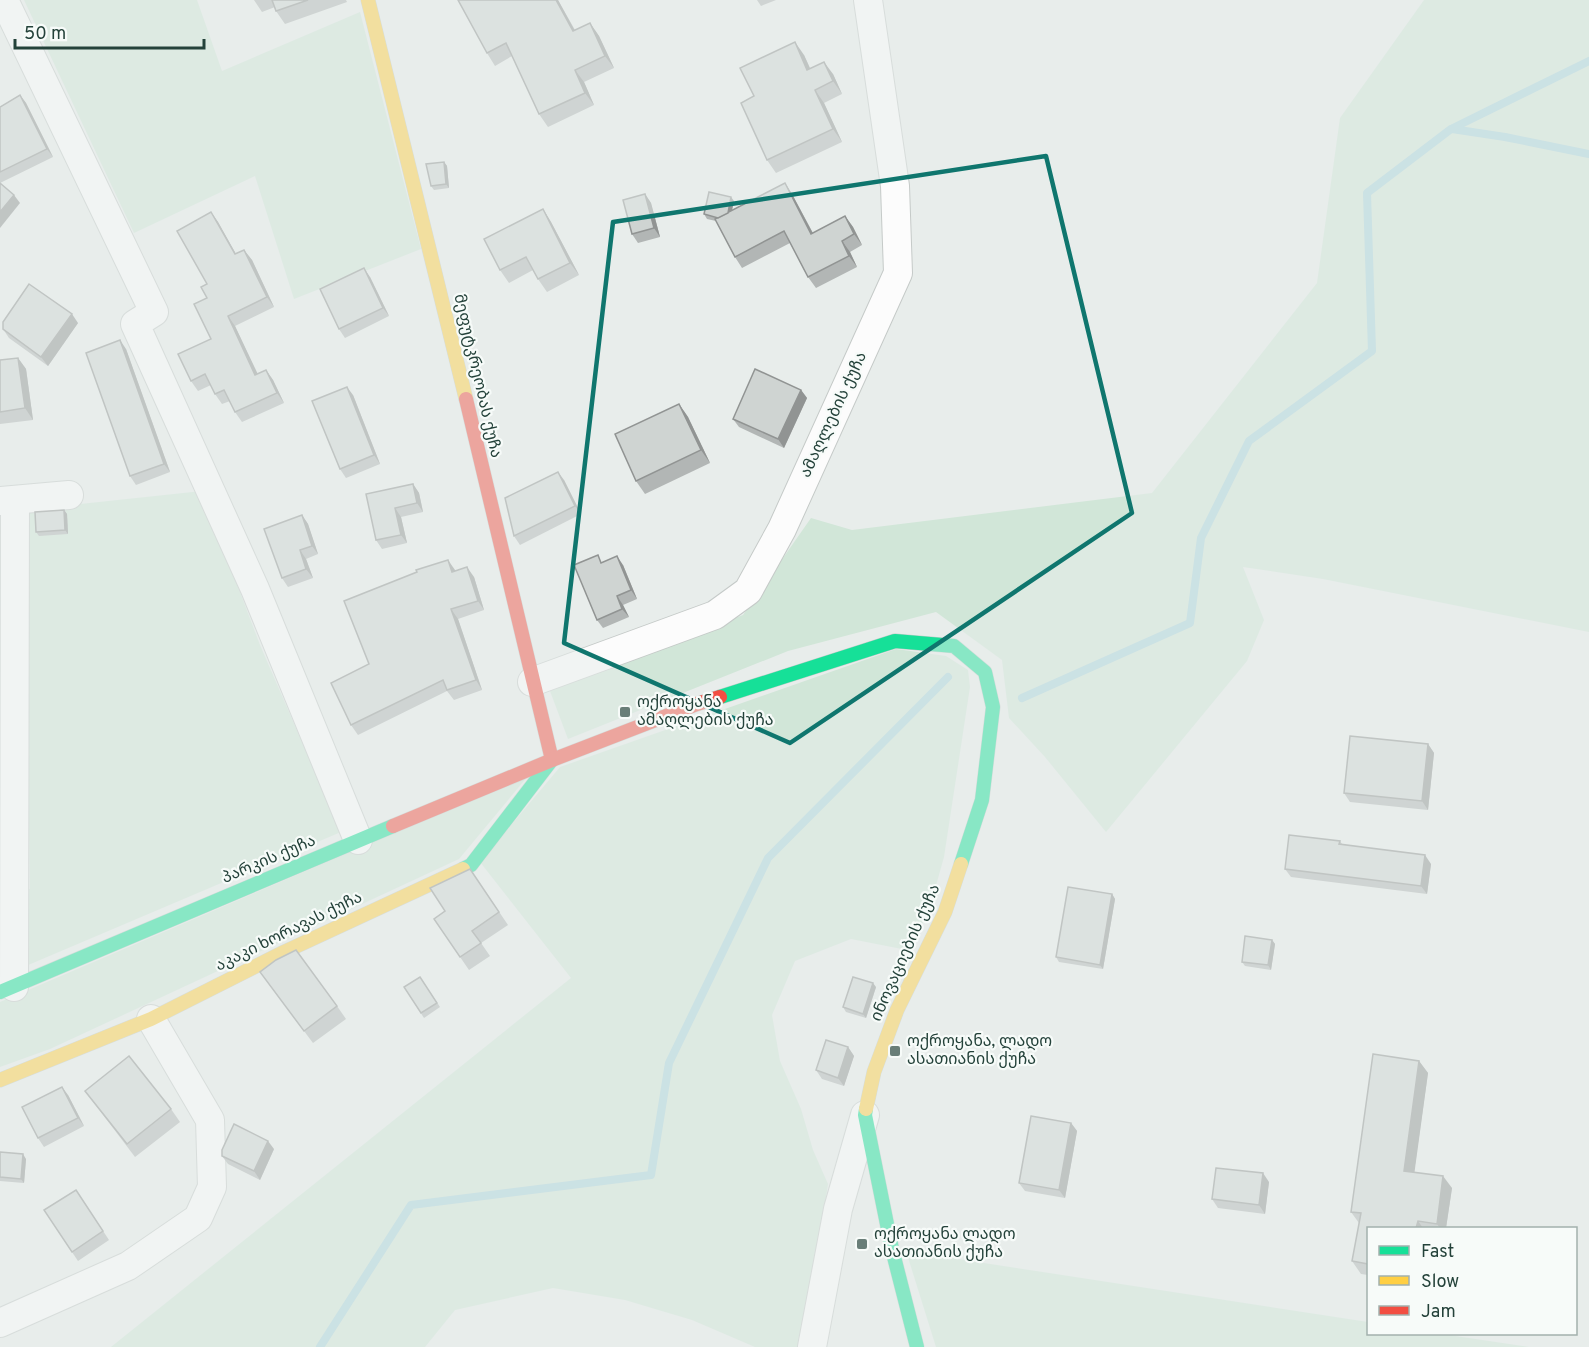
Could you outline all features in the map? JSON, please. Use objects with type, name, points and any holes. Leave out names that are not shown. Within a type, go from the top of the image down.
[{"type":"street","points":[[4,0],[154,312],[135,324],[255,589],[358,840]]},
{"type":"street","name":"მეფუტკრეობას ქუჩა","points":[[368,0],[552,760]]},
{"type":"street","name":"ამაღლების ქუჩა","points":[[532,682],[715,615],[748,591],[782,529],[898,273],[895,186],[868,0]]},
{"type":"street","points":[[7,989],[8,501],[69,495]]},
{"type":"street","name":"ინოვაციების ქუჩა","points":[[552,760],[697,704],[895,641],[954,646],[985,672],[993,707],[982,800],[945,912],[897,1010],[874,1072],[865,1115],[892,1249],[916,1347]]},
{"type":"street","name":"პარკის ქუჩა","points":[[7,989],[552,760]]},
{"type":"street","name":"აკაკი ხორავას ქუჩა","points":[[0,1080],[151,1019],[284,952],[471,865],[552,760]]},
{"type":"street","points":[[0,1323],[128,1266],[198,1218],[212,1187],[210,1120],[151,1019]]},
{"type":"street","points":[[812,1347],[838,1209],[865,1115]]},
{"type":"highlighted area","points":[[1046,156],[1132,513],[790,743],[564,643],[613,222]]},
{"type":"green space","points":[[24,0],[197,0],[222,71],[360,12],[421,249],[294,299],[255,176],[134,233]]},
{"type":"green space","points":[[1424,0],[1589,0],[1589,632],[1323,579],[1243,567],[1264,620],[1247,661],[1106,832],[1045,757],[1009,718],[1002,660],[936,612],[788,651],[568,739],[550,691],[743,615],[811,518],[852,530],[1152,493],[1317,283],[1340,118]]},
{"type":"green space","points":[[202,491],[260,645],[341,832],[0,977],[4,887],[30,889],[24,510]]},
{"type":"green space","points":[[896,649],[946,656],[968,670],[970,687],[944,857],[933,896],[912,951],[851,939],[795,961],[772,1015],[780,1061],[801,1109],[813,1150],[828,1184],[803,1347],[755,1347],[692,1320],[625,1300],[553,1288],[455,1310],[425,1347],[111,1347],[571,978],[480,862],[560,767]]},
{"type":"green space","points":[[528,776],[459,859],[50,1049],[0,1067],[0,1002]]},
{"type":"green space","points":[[906,1251],[1367,1322],[1367,1335],[1449,1335],[1529,1347],[936,1347]]},
{"type":"building","points":[[272,0],[308,0],[276,11]]},
{"type":"building","points":[[458,0],[556,0],[573,31],[590,23],[605,56],[575,70],[585,93],[539,114],[506,43],[487,53]]},
{"type":"building","points":[[795,42],[807,70],[824,62],[833,81],[815,90],[833,129],[767,160],[741,103],[754,96],[740,68]]},
{"type":"building","points":[[20,95],[47,149],[0,172],[0,107]]},
{"type":"building","points":[[444,162],[446,184],[431,186],[426,164]]},
{"type":"building","points":[[0,183],[14,195],[0,212]]},
{"type":"building","points":[[785,183],[811,234],[845,216],[854,234],[842,241],[849,256],[808,277],[784,231],[735,257],[715,219]]},
{"type":"building","points":[[709,192],[731,197],[728,213],[718,218],[704,214]]},
{"type":"building","points":[[645,194],[654,228],[632,234],[623,200]]},
{"type":"building","points":[[543,209],[570,263],[538,279],[526,257],[500,270],[484,239]]},
{"type":"building","points":[[211,212],[235,254],[244,250],[267,297],[228,316],[255,375],[266,370],[277,393],[235,412],[224,390],[215,394],[205,374],[191,381],[178,354],[211,339],[194,304],[207,298],[201,287],[207,284],[177,231]]},
{"type":"building","points":[[364,268],[383,308],[339,329],[320,289]]},
{"type":"building","points":[[29,284],[72,314],[41,357],[3,329],[3,322]]},
{"type":"building","points":[[120,340],[164,464],[130,476],[86,353]]},
{"type":"building","points":[[18,358],[25,408],[0,412],[0,360]]},
{"type":"building","points":[[755,369],[801,390],[778,439],[733,419]]},
{"type":"building","points":[[347,387],[374,455],[340,469],[312,401]]},
{"type":"building","points":[[679,404],[701,450],[636,481],[615,434]]},
{"type":"building","points":[[558,472],[575,506],[514,536],[505,498]]},
{"type":"building","points":[[413,484],[417,503],[395,508],[401,535],[376,540],[366,494]]},
{"type":"building","points":[[64,510],[65,530],[36,532],[35,512]]},
{"type":"building","points":[[302,515],[312,546],[300,550],[306,569],[282,578],[264,529]]},
{"type":"building","points":[[598,555],[601,563],[617,556],[631,590],[617,596],[622,609],[597,620],[574,565]]},
{"type":"building","points":[[448,560],[452,572],[467,567],[478,601],[451,609],[476,680],[447,690],[443,680],[351,725],[331,683],[369,664],[344,601],[417,572],[416,570]]},
{"type":"building","points":[[1350,736],[1428,744],[1422,801],[1344,793]]},
{"type":"building","points":[[1289,835],[1425,855],[1421,886],[1285,869]]},
{"type":"building","points":[[470,869],[499,912],[472,931],[481,943],[460,957],[434,919],[445,911],[430,888]]},
{"type":"building","points":[[1068,887],[1112,894],[1100,965],[1056,957]]},
{"type":"building","points":[[1245,936],[1272,940],[1268,965],[1242,962]]},
{"type":"building","points":[[296,950],[337,1006],[304,1031],[260,972],[276,960]]},
{"type":"building","points":[[420,977],[437,1003],[421,1013],[404,987]]},
{"type":"building","points":[[853,977],[873,983],[863,1014],[843,1007]]},
{"type":"building","points":[[826,1040],[848,1047],[838,1078],[816,1070]]},
{"type":"building","points":[[1373,1054],[1419,1061],[1404,1171],[1443,1176],[1437,1224],[1418,1221],[1416,1227],[1367,1227],[1367,1264],[1352,1261],[1361,1213],[1351,1212]]},
{"type":"building","points":[[129,1056],[171,1109],[127,1144],[85,1091]]},
{"type":"building","points":[[62,1087],[78,1118],[38,1138],[22,1107]]},
{"type":"building","points":[[1031,1116],[1071,1123],[1059,1190],[1019,1183]]},
{"type":"building","points":[[234,1124],[268,1141],[254,1171],[222,1156],[222,1150]]},
{"type":"building","points":[[0,1152],[23,1154],[21,1179],[0,1177]]},
{"type":"building","points":[[1216,1168],[1263,1173],[1259,1205],[1212,1199]]},
{"type":"building","points":[[76,1190],[103,1231],[72,1252],[44,1210]]},
{"type":"waterway","points":[[1022,698],[1190,623],[1201,538],[1249,441],[1372,351],[1367,193],[1451,129],[1589,61]]},
{"type":"waterway","points":[[1452,129],[1589,154]]},
{"type":"waterway","points":[[320,1347],[411,1205],[651,1175],[669,1063],[768,858],[948,677]]},
{"type":"traffic: fast","points":[[720,697],[895,641],[954,646],[985,672],[993,707],[982,800],[961,864]]},
{"type":"traffic: fast","points":[[463,869],[471,865],[551,761]]},
{"type":"traffic: fast","points":[[0,992],[393,826]]},
{"type":"traffic: fast","points":[[866,1109],[865,1115],[892,1249],[917,1347]]},
{"type":"traffic: slow","points":[[368,0],[466,399]]},
{"type":"traffic: slow","points":[[866,1109],[874,1072],[897,1010],[945,912],[961,864]]},
{"type":"traffic: slow","points":[[0,1080],[151,1019],[284,952],[463,869]]},
{"type":"traffic: jam","points":[[466,399],[552,760]]},
{"type":"traffic: jam","points":[[393,826],[552,760],[720,697]]},
{"type":"place","name":"ოქროყანა ამაღლების ქუჩა","points":[[625,712]]},
{"type":"place","name":"ოქროყანა, ლადო ასათიანის ქუჩა","points":[[895,1051]]},
{"type":"place","name":"ოქროყანა ლადო ასათიანის ქუჩა","points":[[862,1244]]}]
